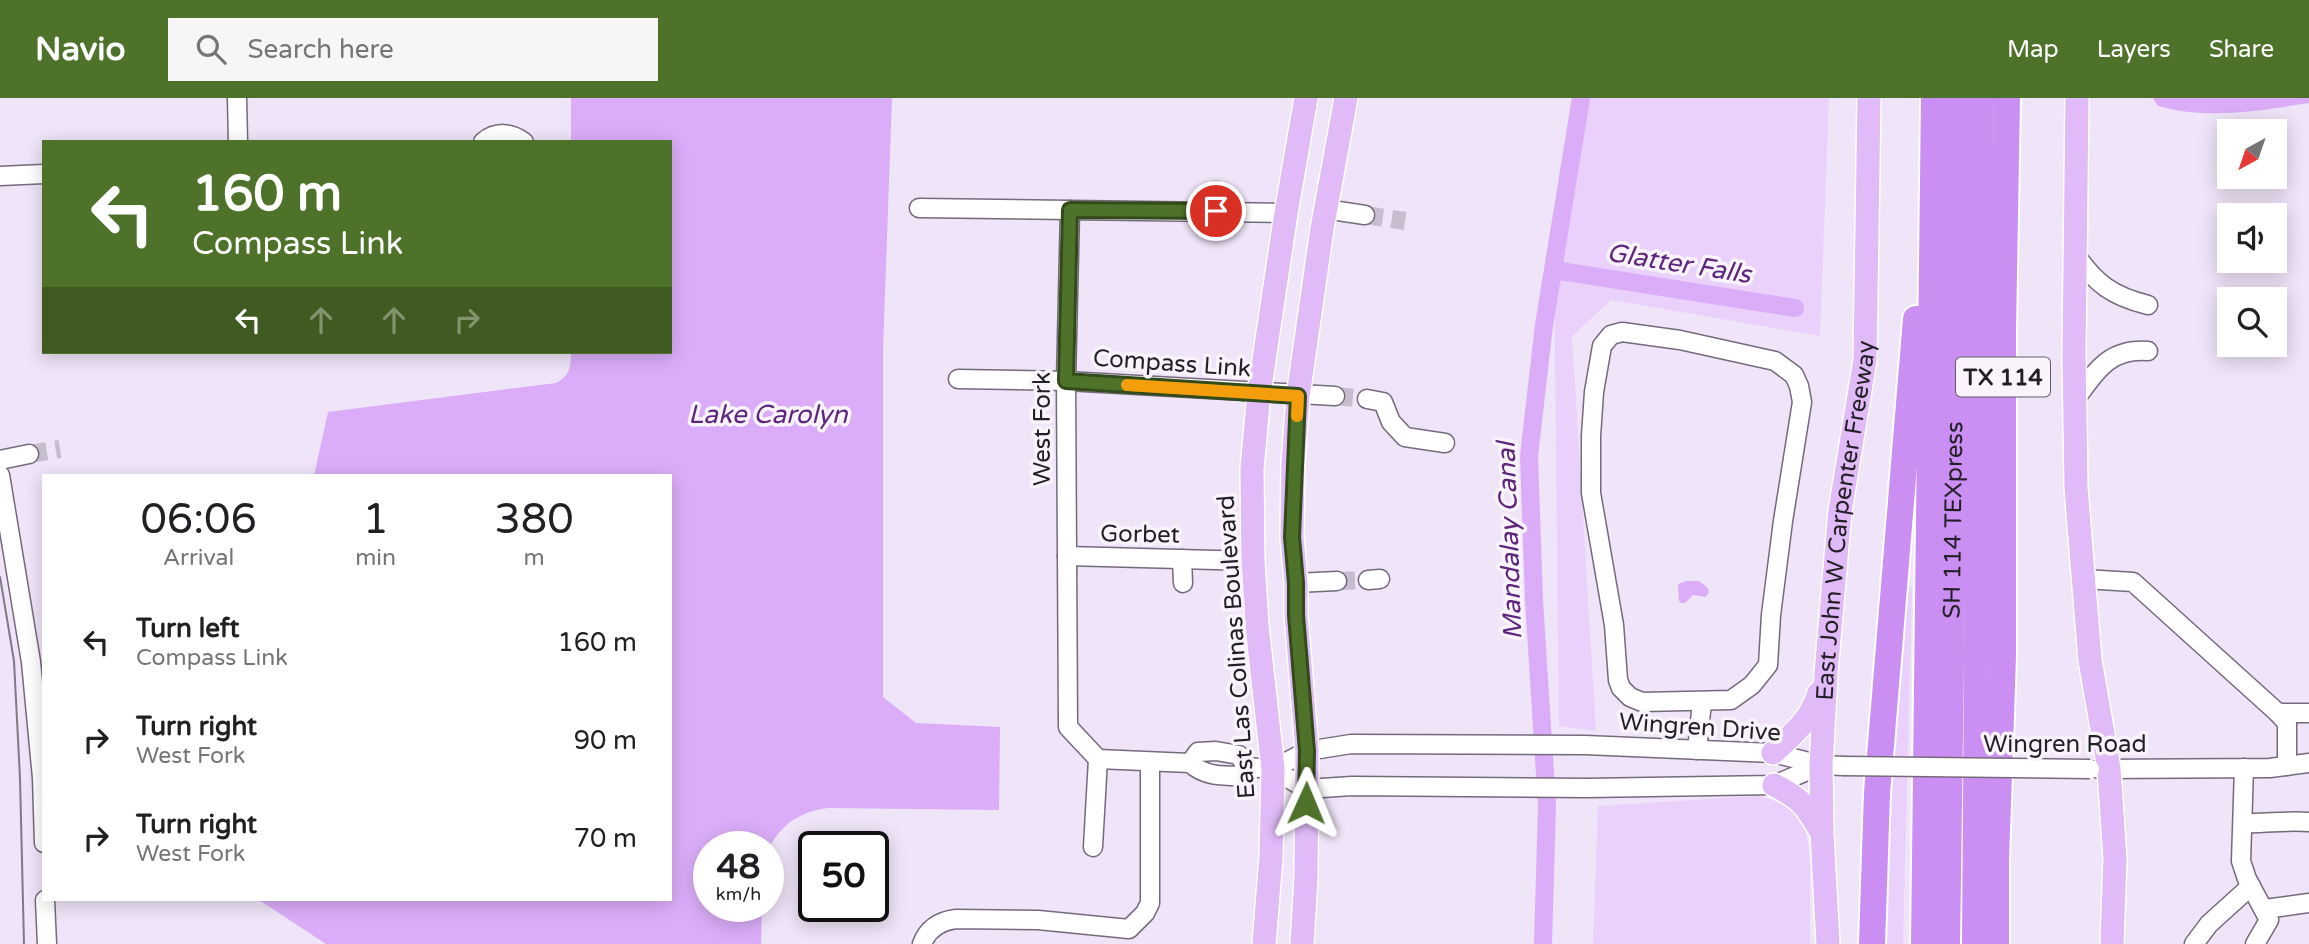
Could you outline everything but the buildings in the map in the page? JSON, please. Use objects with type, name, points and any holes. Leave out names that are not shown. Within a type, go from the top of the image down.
[{"type":"highway","name":"TX 114","points":[[1924,944],[1934,98]]},
{"type":"highway","name":"SH 114 TEXpress","points":[[1947,944],[1959,98]]},
{"type":"highway","name":"SH 114 TEXpress","points":[[1975,944],[1981,98]]},
{"type":"highway","name":"TX 114","points":[[1996,944],[1996,860],[2004,656],[2003,330],[2007,98]]},
{"type":"highway","points":[[1872,944],[1877,793],[1918,287],[1933,232]]},
{"type":"main road","name":"East Las Colinas Boulevard","points":[[1264,944],[1271,857],[1273,769],[1257,626],[1252,468],[1259,393],[1306,98]]},
{"type":"main road","points":[[1302,944],[1306,878],[1307,751],[1292,537],[1298,396],[1325,209],[1346,98]]},
{"type":"main road","name":"East John W Carpenter Freeway","points":[[1828,944],[1821,765],[1825,673],[1840,512],[1865,360],[1869,98]]},
{"type":"main road","points":[[2077,98],[2076,488],[2100,769],[2115,859],[2112,944]]},
{"type":"main road","points":[[1773,753],[1804,724],[1815,705],[1825,673]]},
{"type":"main road","points":[[1774,785],[1798,797],[1808,808],[1822,833]]},
{"type":"street","points":[[237,98],[238,140]]},
{"type":"street","points":[[486,140],[496,134],[506,134],[521,140]]},
{"type":"street","points":[[0,176],[42,174]]},
{"type":"street","points":[[1216,191],[1216,211]]},
{"type":"street","points":[[919,208],[1286,213]]},
{"type":"street","points":[[1325,209],[1364,215]]},
{"type":"street","name":"West Fork","points":[[1070,210],[1066,381],[1068,727],[1098,759]]},
{"type":"street","points":[[2075,254],[2090,275],[2104,287],[2125,299],[2148,305]]},
{"type":"street","points":[[1622,332],[1680,340],[1775,360],[1794,375],[1799,386],[1802,402],[1783,521],[1769,665],[1752,685],[1731,700],[1702,702],[1642,702],[1630,697],[1621,688],[1618,680],[1614,625],[1591,493],[1591,436],[1594,392],[1602,346],[1611,335],[1622,332]]},
{"type":"street","points":[[2075,400],[2094,374],[2112,357],[2131,350],[2148,351]]},
{"type":"street","name":"Compass Link","points":[[958,379],[1066,381],[1335,396]]},
{"type":"street","points":[[1367,399],[1383,402],[1391,422],[1405,437],[1445,443]]},
{"type":"street","points":[[0,460],[29,454]]},
{"type":"street","points":[[0,475],[31,662],[42,778]]},
{"type":"street","name":"Gorbet","points":[[1067,556],[1253,561]]},
{"type":"street","points":[[1182,559],[1183,583]]},
{"type":"street","points":[[2084,579],[2133,582],[2278,713],[2287,723],[2287,766]]},
{"type":"street","points":[[1296,583],[1336,581]]},
{"type":"street","points":[[1697,750],[1702,702]]},
{"type":"street","points":[[2278,713],[2309,713]]},
{"type":"street","name":"Wingren Drive","points":[[1273,769],[1307,751],[1351,744],[1585,745],[1773,753],[1821,765]]},
{"type":"street","points":[[1093,847],[1098,759],[1189,764],[1198,752],[1216,751],[1239,755],[1246,767],[1273,769],[1306,789]]},
{"type":"street","points":[[922,944],[930,929],[956,919],[1038,920],[1129,936],[1150,903],[1150,762]]},
{"type":"street","name":"Wingren Road","points":[[1821,765],[2100,769],[2244,768],[2309,764]]},
{"type":"street","name":"Wingren Drive","points":[[1306,789],[1352,786],[1587,788],[1774,785],[1821,765]]},
{"type":"street","points":[[2244,768],[2241,861],[2269,920],[2255,944]]},
{"type":"street","points":[[2243,823],[2262,824],[2283,820],[2309,822]]},
{"type":"street","points":[[2194,944],[2209,923],[2251,886]]},
{"type":"street","points":[[46,901],[47,944]]},
{"type":"street","points":[[2265,909],[2309,903]]},
{"type":"shaded area","points":[[1580,98],[1829,98],[1820,336],[1611,300],[1572,336],[1596,731],[1559,726],[1554,270]]},
{"type":"shaded area","points":[[1903,586],[1912,588],[1903,944],[1883,944],[1891,703]]},
{"type":"shaded area","points":[[1758,796],[1788,808],[1803,827],[1810,868],[1810,944],[1593,944],[1598,806]]},
{"type":"water","name":"Lake Carolyn","points":[[571,98],[892,98],[883,350],[883,697],[916,723],[1000,727],[999,810],[828,808],[808,812],[781,831],[693,831],[693,922],[762,922],[761,944],[326,944],[261,901],[672,901],[672,474],[314,474],[328,412],[556,383],[569,370],[571,354],[672,354],[672,140],[571,140]]},
{"type":"water","points":[[2153,98],[2309,98],[2309,103],[2252,111],[2196,113],[2158,106]]},
{"type":"water","points":[[1699,581],[1708,588],[1709,593],[1705,597],[1693,595],[1685,603],[1681,603],[1678,584]]},
{"type":"waterway","name":"Mandalay Canal","points":[[1543,944],[1547,806],[1534,600],[1529,456],[1544,325],[1581,98]]},
{"type":"waterway","name":"Glatter Falls","points":[[1554,270],[1795,308]]},
{"type":"tunnel","points":[[1365,215],[1405,221]]},
{"type":"tunnel","points":[[1335,396],[1367,399]]},
{"type":"tunnel","points":[[29,454],[60,449]]},
{"type":"tunnel","points":[[1337,581],[1368,580]]},
{"type":"tram line","points":[[0,577],[14,661],[24,944]]},
{"type":"slow traffic","points":[[1127,385],[1298,396],[1297,416]]},
{"type":"route","points":[[1216,211],[1070,210],[1066,381],[1298,396],[1293,463],[1292,537],[1307,751],[1306,803]]}]
